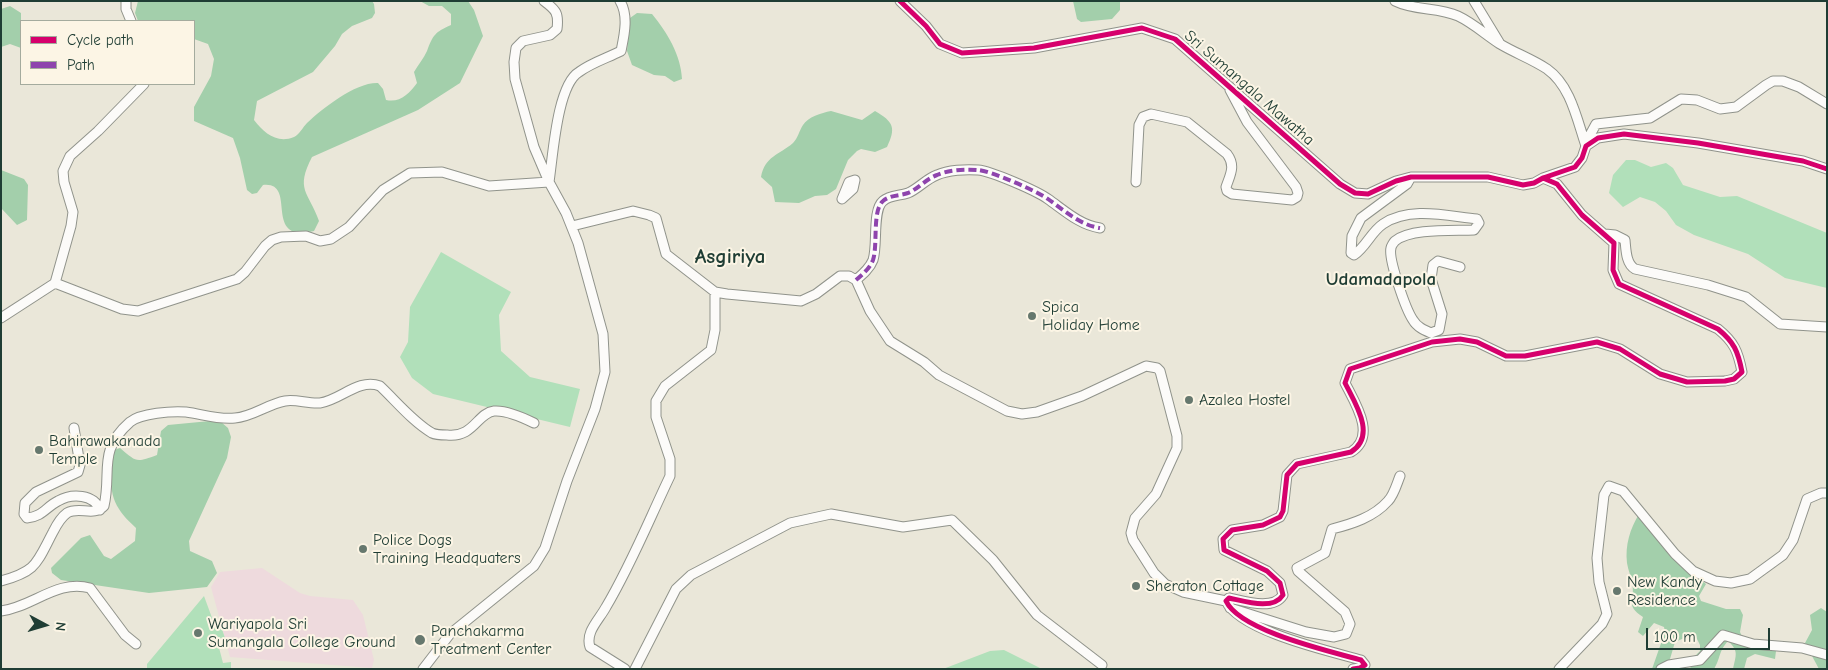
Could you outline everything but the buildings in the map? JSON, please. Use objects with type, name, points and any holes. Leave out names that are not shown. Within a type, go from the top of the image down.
[{"type":"street","points":[[126,1],[126,9],[131,20]]},
{"type":"street","points":[[423,669],[450,634],[534,566],[542,554],[567,481],[595,409],[605,372],[603,334],[578,243],[566,213],[548,182],[534,148],[516,79],[514,62],[516,48],[523,41],[550,35],[557,29],[558,20],[555,10],[544,1]]},
{"type":"street","points":[[548,182],[562,96],[568,82],[578,72],[621,51],[624,32],[624,7],[620,1]]},
{"type":"street","name":"Sri Sumangala Mawatha","points":[[900,1],[926,26],[940,44],[962,53],[1042,46],[1142,28],[1175,39],[1340,184],[1355,193],[1368,194],[1396,181],[1411,177],[1470,176],[1488,177],[1523,185],[1534,183],[1575,167],[1582,158],[1596,124],[1650,118],[1680,99],[1697,100],[1720,109],[1736,108],[1774,81],[1783,81],[1799,87],[1827,104]]},
{"type":"street","points":[[1395,1],[1407,7],[1442,11],[1459,16],[1500,45],[1546,69],[1558,78],[1567,92],[1586,146],[1598,138],[1624,134],[1698,143],[1794,160],[1827,169]]},
{"type":"street","points":[[1474,1],[1500,45]]},
{"type":"street","points":[[1136,182],[1139,125],[1144,117],[1151,114],[1187,122],[1227,154],[1233,167],[1226,190],[1232,194],[1292,200],[1297,197],[1296,187],[1247,122],[1226,83]]},
{"type":"street","points":[[1,318],[55,284],[72,226],[72,212],[63,171],[70,156],[98,131],[143,85]]},
{"type":"street","points":[[856,280],[867,270],[873,261],[876,246],[876,212],[881,202],[891,197],[908,193],[936,175],[947,172],[979,170],[1045,197],[1087,226],[1100,228]]},
{"type":"street","points":[[55,284],[122,309],[138,311],[236,279],[245,272],[265,246],[281,237],[306,236],[320,241],[330,239],[349,228],[383,190],[410,173],[442,172],[489,186],[548,182]]},
{"type":"street","points":[[1411,177],[1408,184],[1360,218],[1352,236],[1351,253],[1354,255],[1360,251],[1381,225],[1399,216],[1422,213],[1477,219],[1479,223],[1474,230],[1418,233],[1404,236],[1394,242],[1391,247],[1391,260],[1413,322],[1422,330],[1431,333],[1439,330],[1442,314],[1431,279],[1433,265],[1438,261],[1460,267]]},
{"type":"street","points":[[1353,669],[1365,665],[1361,660],[1279,636],[1238,616],[1228,604],[1228,598],[1267,604],[1281,599],[1283,596],[1280,583],[1267,571],[1224,550],[1223,538],[1232,530],[1263,525],[1280,517],[1283,511],[1287,475],[1297,464],[1351,452],[1358,448],[1362,442],[1364,422],[1345,383],[1350,369],[1432,342],[1460,339],[1478,342],[1506,356],[1525,356],[1598,342],[1620,349],[1660,374],[1687,382],[1725,381],[1734,379],[1742,372],[1739,354],[1727,337],[1718,329],[1619,284],[1614,270],[1614,243],[1582,215],[1557,184],[1543,178]]},
{"type":"street","points":[[572,226],[633,212],[649,214],[656,218],[666,254],[715,292],[801,301],[816,294],[840,276],[849,276],[856,280],[870,311],[890,341],[924,362],[939,375],[1007,411],[1022,414],[1037,412],[1082,396],[1146,366],[1157,368],[1160,371],[1174,427],[1177,448],[1156,494],[1135,518],[1131,533],[1133,540],[1154,573],[1165,584],[1183,592],[1228,604],[1306,632],[1334,637],[1346,634],[1350,624],[1346,612],[1298,571],[1297,568],[1324,553],[1332,530],[1369,516],[1389,500],[1400,476]]},
{"type":"street","points":[[1605,234],[1615,235],[1625,240],[1628,261],[1634,269],[1708,285],[1746,297],[1780,324],[1827,327]]},
{"type":"street","points":[[625,669],[590,647],[589,634],[607,606],[670,476],[670,459],[656,418],[656,401],[665,386],[710,350],[715,330],[715,292]]},
{"type":"street","points":[[1,581],[28,572],[35,566],[57,524],[68,512],[100,510],[104,506],[108,452],[131,421],[144,415],[184,412],[234,418],[246,416],[255,411],[286,401],[320,403],[341,396],[354,388],[374,384],[380,386],[421,425],[434,434],[452,436],[463,434],[483,417],[494,411],[518,415],[534,423]]},
{"type":"street","points":[[74,428],[80,465],[78,472],[36,492],[24,503],[24,514],[27,518],[35,518],[59,500],[74,497],[93,498],[98,503],[100,510]]},
{"type":"street","points":[[1559,669],[1602,624],[1607,614],[1599,582],[1597,558],[1604,495],[1609,486],[1623,491],[1675,554],[1693,571],[1715,581],[1731,583],[1750,579],[1783,555],[1793,540],[1807,499],[1821,493],[1827,493]]},
{"type":"street","points":[[635,669],[676,590],[691,575],[790,524],[831,514],[903,527],[952,520],[993,560],[1037,615],[1102,665]]},
{"type":"street","points":[[1,612],[24,606],[56,590],[72,585],[83,586],[90,588],[126,635],[136,644]]},
{"type":"street","points":[[1661,669],[1669,665],[1700,660],[1723,635],[1753,644],[1802,648],[1827,655]]},
{"type":"shaded area","points":[[262,568],[300,593],[310,596],[353,600],[363,615],[374,660],[372,668],[230,657],[211,587],[220,572]]},
{"type":"green space","points":[[138,1],[372,1],[375,13],[372,18],[352,26],[342,34],[335,46],[313,72],[257,101],[254,120],[271,136],[282,139],[296,136],[322,110],[340,97],[360,87],[378,83],[383,89],[386,100],[391,101],[404,97],[411,91],[417,83],[414,72],[426,54],[433,38],[438,32],[451,25],[451,14],[442,6],[429,6],[420,1],[468,1],[474,10],[483,36],[460,83],[418,110],[312,157],[304,177],[304,184],[307,196],[319,221],[314,231],[298,233],[289,229],[284,221],[279,192],[273,186],[263,185],[257,193],[252,194],[247,190],[240,158],[233,138],[194,121],[194,107],[211,76],[214,59],[208,44],[195,39],[195,20],[138,20],[135,13]]},
{"type":"green space","points":[[1073,1],[1120,1],[1120,10],[1112,19],[1081,22],[1077,19]]},
{"type":"green space","points":[[10,6],[21,13],[20,48],[10,44],[1,47],[1,9]]},
{"type":"green space","points":[[637,13],[652,14],[663,28],[679,61],[682,79],[674,82],[665,76],[654,75],[632,65],[627,51],[630,18]]},
{"type":"green space","points":[[831,111],[862,120],[875,111],[890,122],[892,126],[892,135],[887,147],[875,152],[861,149],[857,151],[848,160],[836,189],[827,195],[815,196],[799,203],[775,202],[772,187],[761,177],[769,160],[793,143],[808,120],[819,114]]},
{"type":"green space","points":[[1626,160],[1635,160],[1651,167],[1666,163],[1673,168],[1683,185],[1720,197],[1737,196],[1827,233],[1827,288],[1785,278],[1748,254],[1694,235],[1676,225],[1666,211],[1655,202],[1640,197],[1623,207],[1609,193],[1613,175]]},
{"type":"green space","points":[[1,170],[24,179],[28,185],[27,220],[17,225],[1,208]]},
{"type":"green space","points":[[441,252],[511,292],[499,315],[501,351],[530,377],[580,389],[570,427],[433,394],[412,378],[400,357],[408,342],[410,307]]},
{"type":"green space","points":[[210,421],[221,422],[228,428],[231,437],[227,458],[189,541],[190,551],[212,561],[217,573],[207,587],[149,593],[61,580],[52,573],[51,568],[81,538],[90,535],[104,556],[111,559],[135,541],[136,528],[121,512],[113,495],[111,480],[114,450],[120,448],[137,460],[144,459],[157,455],[161,431],[168,425]]},
{"type":"green space","points":[[1639,514],[1670,556],[1706,584],[1699,596],[1701,601],[1726,609],[1740,609],[1743,615],[1740,632],[1744,641],[1774,643],[1775,659],[1755,654],[1747,658],[1744,669],[1733,669],[1736,654],[1728,641],[1714,669],[1691,669],[1691,660],[1700,651],[1700,645],[1696,637],[1689,636],[1675,642],[1670,659],[1662,669],[1652,669],[1665,632],[1664,627],[1654,623],[1643,636],[1638,632],[1643,617],[1637,613],[1632,605],[1632,580],[1627,563],[1629,537]]},
{"type":"green space","name":"Wariyapola Sri Sumangala College Ground","points":[[204,596],[215,626],[222,629],[225,638],[217,640],[223,663],[231,662],[231,669],[147,669],[147,664]]},
{"type":"green space","points":[[1821,608],[1827,612],[1827,669],[1819,669],[1805,643],[1812,630],[1810,615]]},
{"type":"green space","points":[[1004,650],[1042,669],[943,669],[990,651]]},
{"type":"marked path","points":[[856,280],[864,273],[873,260],[876,220],[883,201],[908,193],[941,173],[963,170],[984,171],[1042,195],[1079,221],[1100,228]]},
{"type":"cycle path","points":[[900,1],[926,26],[940,44],[962,53],[1034,48],[1142,28],[1175,39],[1340,184],[1355,193],[1368,194],[1396,181],[1411,177],[1488,177],[1523,185],[1534,183],[1575,167],[1582,158],[1586,146],[1598,138],[1624,134],[1698,143],[1803,161],[1827,169]]},
{"type":"cycle path","points":[[1353,669],[1365,665],[1361,660],[1308,645],[1266,630],[1248,622],[1235,612],[1226,601],[1229,598],[1265,604],[1272,603],[1283,595],[1280,583],[1267,571],[1224,550],[1223,539],[1232,530],[1263,525],[1280,517],[1283,511],[1287,475],[1297,464],[1351,452],[1359,445],[1363,428],[1361,419],[1345,383],[1350,369],[1432,342],[1460,339],[1477,342],[1506,356],[1525,356],[1597,342],[1620,349],[1660,374],[1687,382],[1725,381],[1734,379],[1742,372],[1735,348],[1718,329],[1619,284],[1613,270],[1614,243],[1582,215],[1557,184],[1543,178]]},
{"type":"place","name":"Spica Holiday Home","points":[[1032,316]]},
{"type":"place","name":"Azalea Hostel","points":[[1189,400]]},
{"type":"place","name":"Bahirawakanada Temple","points":[[39,450]]},
{"type":"place","name":"Police Dogs Training Headquaters","points":[[363,549]]},
{"type":"place","name":"Sheraton Cottage","points":[[1136,586]]},
{"type":"place","name":"New Kandy Residence","points":[[1617,591]]},
{"type":"place","name":"Wariyapola Sri Sumangala College Ground","points":[[198,633]]},
{"type":"place","name":"Panchakarma Treatment Center","points":[[420,640]]},
{"type":"district","name":"Asgiriya","points":[[730,257]]},
{"type":"district","name":"Udamadapola","points":[[1381,280]]}]
